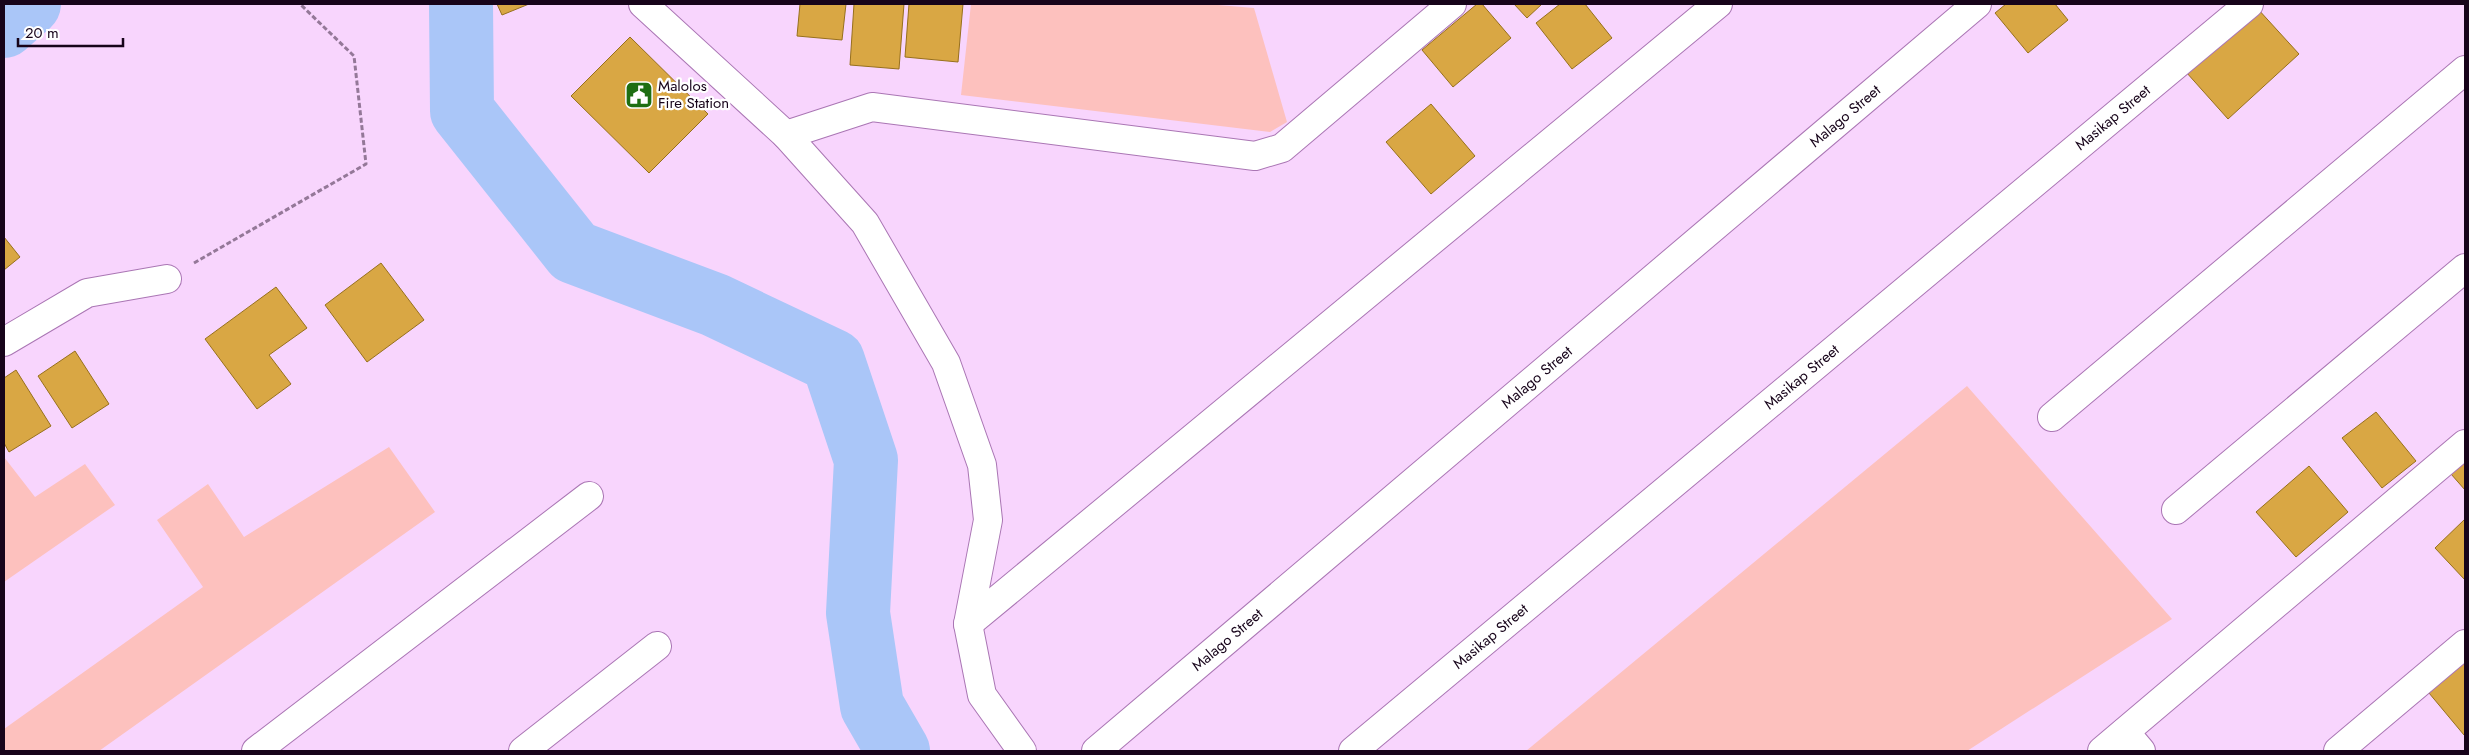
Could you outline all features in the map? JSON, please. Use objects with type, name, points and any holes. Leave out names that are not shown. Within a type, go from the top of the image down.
[{"type":"street","points":[[643,4],[786,135],[865,223],[946,363],[982,464],[988,520],[968,624],[982,696],[1022,751]]},
{"type":"street","points":[[786,135],[872,107],[1255,156],[1282,148],[1452,4]]},
{"type":"street","points":[[968,624],[1718,4]]},
{"type":"street","name":"Malago Street","points":[[1096,751],[1977,4]]},
{"type":"street","name":"Masikap Street","points":[[1353,751],[2249,4]]},
{"type":"street","points":[[2052,417],[2465,70]]},
{"type":"street","points":[[2176,510],[2465,268]]},
{"type":"street","points":[[4,342],[87,293],[167,279]]},
{"type":"street","points":[[2102,751],[2133,742],[2465,444]]},
{"type":"street","points":[[256,751],[589,496]]},
{"type":"street","points":[[2338,751],[2465,644]]},
{"type":"street","points":[[523,751],[657,646]]},
{"type":"path","points":[[167,279],[366,164],[354,56],[300,4]]},
{"type":"shaded area","points":[[971,4],[1206,4],[1254,8],[1287,122],[1270,132],[961,95]]},
{"type":"shaded area","points":[[1967,386],[2172,619],[1967,751],[1526,751]]},
{"type":"shaded area","points":[[389,447],[435,512],[99,751],[4,751],[4,729],[203,587],[157,520],[208,484],[244,537]]},
{"type":"shaded area","points":[[4,457],[35,497],[85,464],[115,505],[4,582]]},
{"type":"building","points":[[497,4],[529,4],[502,15]]},
{"type":"building","points":[[800,4],[846,4],[842,40],[797,36]]},
{"type":"building","points":[[854,4],[904,4],[899,69],[850,65]]},
{"type":"building","points":[[909,4],[963,4],[958,62],[905,57]]},
{"type":"building","points":[[1477,4],[1482,4],[1511,38],[1453,87],[1422,50]]},
{"type":"building","points":[[1514,4],[1542,4],[1527,18]]},
{"type":"building","points":[[1560,4],[1585,4],[1612,38],[1572,69],[1536,23]]},
{"type":"building","points":[[2006,4],[2055,4],[2068,20],[2028,53],[1995,13]]},
{"type":"building","points":[[2257,8],[2299,54],[2228,119],[2186,72]]},
{"type":"building","points":[[630,37],[708,114],[649,173],[571,96]]},
{"type":"building","points":[[1431,104],[1475,156],[1431,194],[1386,142]]},
{"type":"building","points":[[4,237],[20,257],[4,270]]},
{"type":"building","points":[[381,263],[424,320],[367,362],[325,305]]},
{"type":"building","points":[[276,287],[307,328],[269,355],[291,384],[257,409],[205,339]]},
{"type":"building","points":[[75,351],[109,404],[72,428],[38,376]]},
{"type":"building","points":[[16,370],[51,426],[9,452],[4,443],[4,378]]},
{"type":"building","points":[[2376,412],[2416,461],[2382,488],[2342,438]]},
{"type":"building","points":[[2465,462],[2465,490],[2451,474]]},
{"type":"building","points":[[2309,466],[2348,512],[2296,557],[2256,512]]},
{"type":"building","points":[[2465,519],[2465,580],[2435,548]]},
{"type":"building","points":[[2465,653],[2465,734],[2464,735],[2424,687]]},
{"type":"waterway","points":[[4,26],[29,4]]},
{"type":"waterway","points":[[461,4],[462,111],[574,252],[715,305],[833,361],[866,460],[858,613],[872,706],[898,751]]},
{"type":"place","name":"Malolos Fire Station","points":[[639,95]]}]
